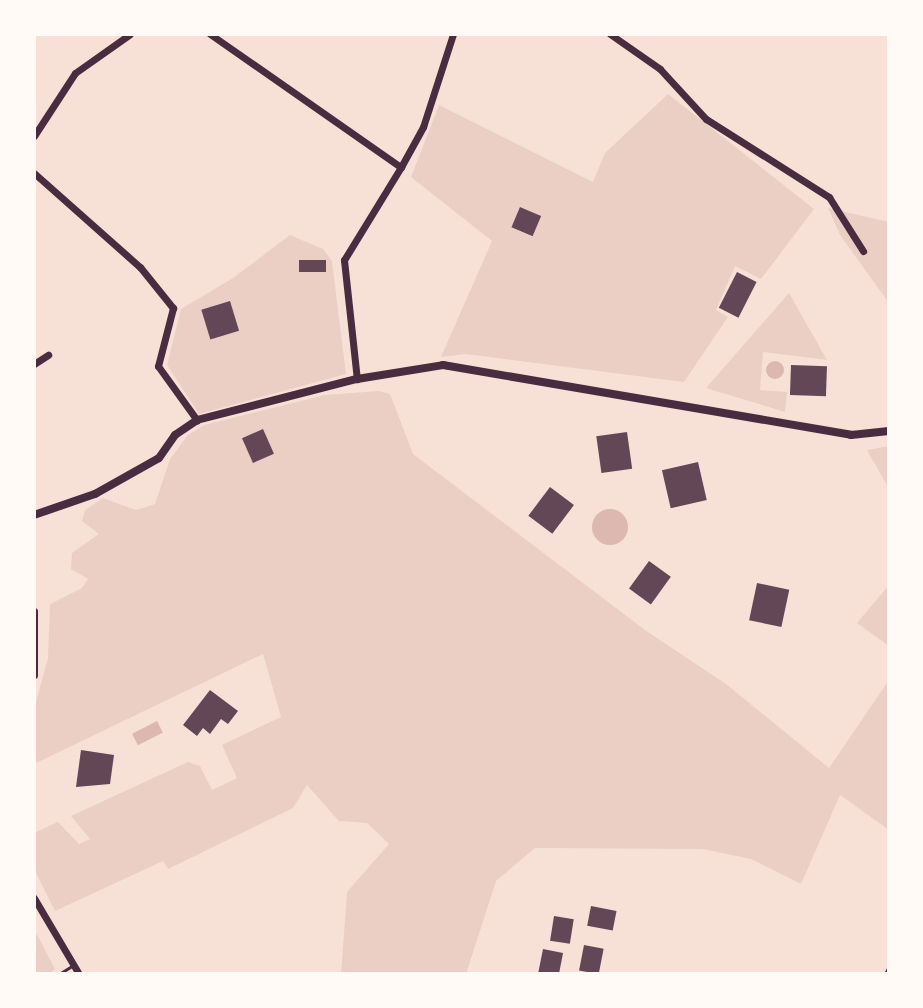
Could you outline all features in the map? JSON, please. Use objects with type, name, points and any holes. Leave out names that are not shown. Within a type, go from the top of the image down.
[{"type":"street","points":[[34,136],[75,73],[130,34]]},
{"type":"street","points":[[210,34],[401,167]]},
{"type":"street","points":[[357,379],[344,260],[423,127],[453,34]]},
{"type":"street","points":[[610,34],[660,69],[706,119],[829,197],[863,251]]},
{"type":"street","points":[[34,173],[140,267],[173,308],[158,366],[197,420]]},
{"type":"street","points":[[34,364],[48,355]]},
{"type":"street","points":[[34,515],[95,494],[159,458],[175,435],[197,420],[357,379],[443,365],[851,435],[889,431]]},
{"type":"street","points":[[34,611],[34,675]]},
{"type":"street","points":[[34,898],[79,974]]},
{"type":"lane","points":[[59,974],[73,965]]},
{"type":"lane","points":[[885,974],[889,966]]},
{"type":"shaded area","points":[[668,94],[814,209],[761,279],[735,266],[716,310],[728,317],[684,382],[466,354],[441,357],[492,241],[411,177],[439,105],[593,182],[605,153]],"holes":[[[521,207],[541,216],[532,237],[511,227]]]},
{"type":"shaded area","points":[[828,208],[889,222],[889,303],[840,235]]},
{"type":"shaded area","points":[[290,235],[323,249],[332,261],[346,374],[199,414],[167,365],[181,309],[233,278]]},
{"type":"shaded area","points":[[789,293],[827,360],[763,352],[760,390],[787,392],[785,412],[706,388]]},
{"type":"shaded area","points":[[775,361],[784,370],[775,379],[766,370]]},
{"type":"shaded area","points":[[379,391],[390,394],[413,454],[645,630],[726,684],[829,768],[889,680],[889,830],[840,795],[801,884],[751,859],[703,849],[535,848],[496,881],[466,974],[341,974],[347,892],[389,844],[367,823],[339,821],[307,785],[293,808],[168,869],[163,861],[55,911],[34,869],[34,833],[58,822],[79,844],[90,839],[71,816],[188,762],[200,766],[212,790],[237,778],[222,745],[281,717],[263,654],[34,764],[34,709],[48,658],[50,604],[82,588],[88,579],[71,569],[72,553],[99,534],[82,521],[85,510],[103,498],[136,510],[155,504],[170,459],[188,435],[204,425],[325,395]]},
{"type":"shaded area","points":[[889,446],[889,489],[867,450]]},
{"type":"shaded area","points":[[610,509],[623,514],[628,527],[623,540],[610,545],[597,540],[592,527],[597,514]]},
{"type":"shaded area","points":[[889,585],[889,646],[857,623]]},
{"type":"shaded area","points":[[157,721],[163,733],[138,745],[132,734]]},
{"type":"shaded area","points":[[34,929],[55,969],[48,974],[34,974]]},
{"type":"building","points":[[520,207],[541,216],[533,236],[511,227]]},
{"type":"building","points":[[299,260],[326,260],[326,272],[299,272]]},
{"type":"building","points":[[737,272],[757,282],[738,318],[719,308]]},
{"type":"building","points":[[230,301],[239,331],[210,339],[201,310]]},
{"type":"building","points":[[791,365],[827,366],[826,396],[790,395]]},
{"type":"building","points":[[263,429],[274,454],[253,463],[242,438]]},
{"type":"building","points":[[627,432],[632,469],[601,473],[596,436]]},
{"type":"building","points":[[698,462],[707,500],[671,508],[662,470]]},
{"type":"building","points":[[550,487],[574,505],[552,534],[528,516]]},
{"type":"building","points":[[649,561],[671,577],[651,604],[629,589]]},
{"type":"building","points":[[757,583],[789,590],[781,627],[749,620]]},
{"type":"building","points":[[210,690],[238,711],[228,724],[221,719],[210,734],[203,728],[197,736],[183,725]]},
{"type":"building","points":[[81,750],[114,755],[110,784],[76,787]]},
{"type":"building","points":[[591,906],[617,911],[613,931],[587,926]]},
{"type":"building","points":[[554,916],[574,919],[570,944],[550,941]]},
{"type":"building","points":[[584,945],[604,949],[599,974],[579,971]]},
{"type":"building","points":[[543,949],[563,953],[559,974],[538,974]]}]
